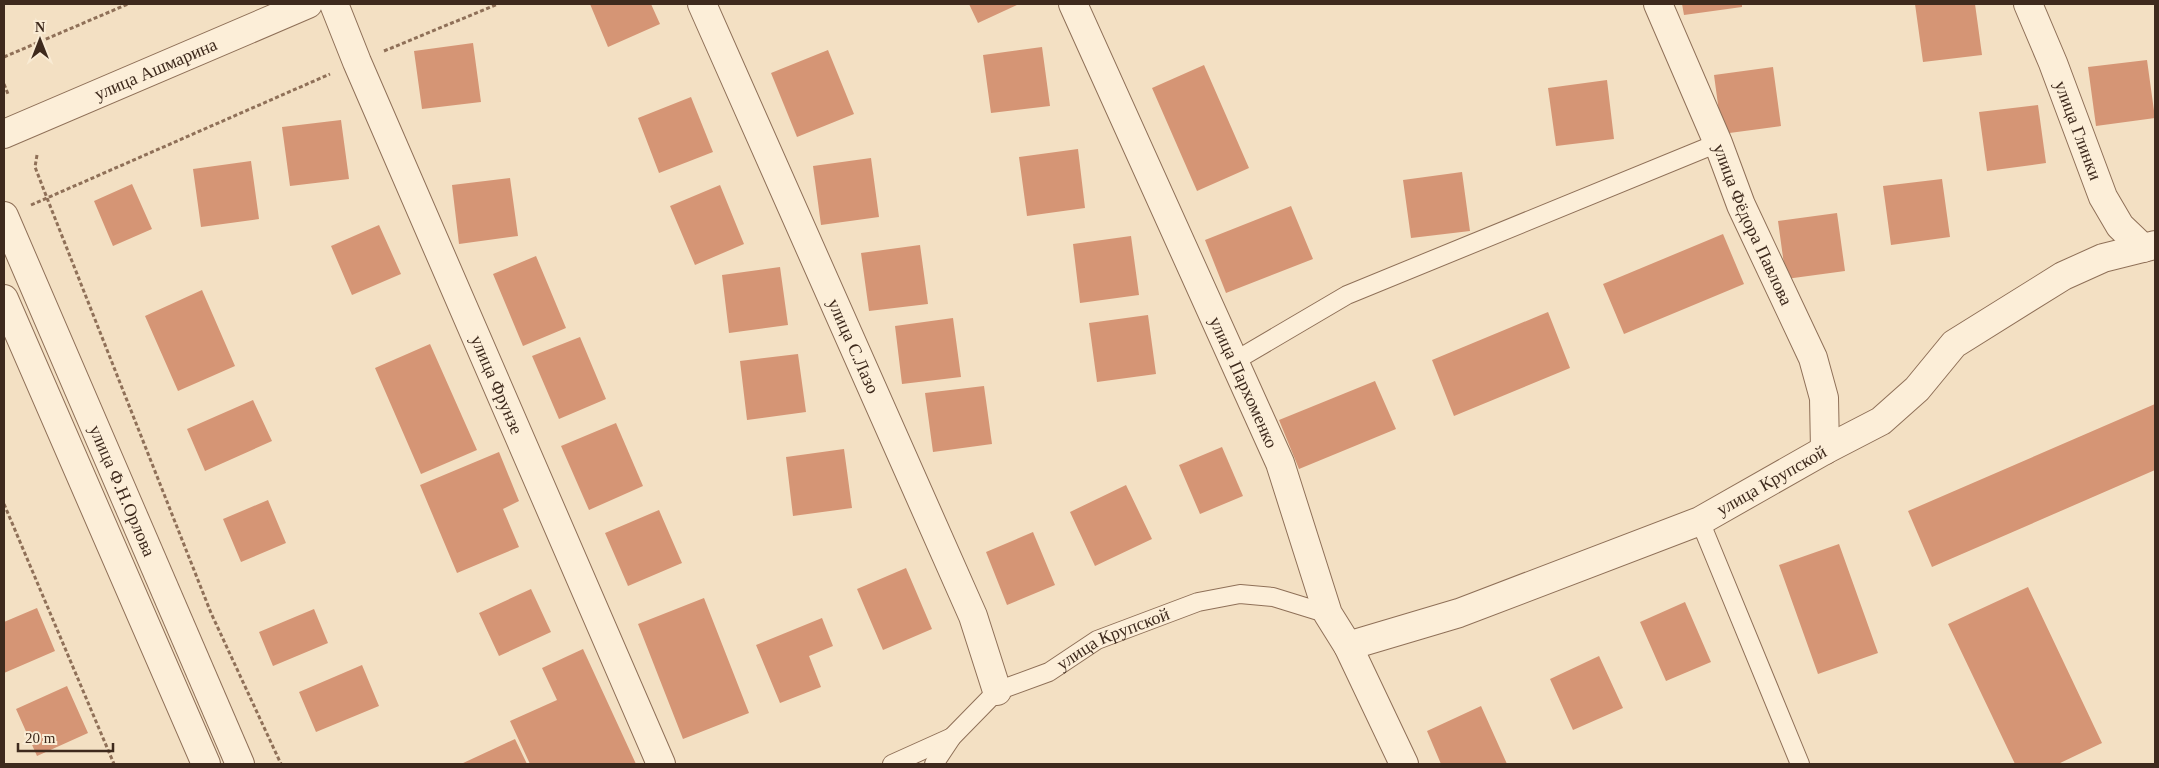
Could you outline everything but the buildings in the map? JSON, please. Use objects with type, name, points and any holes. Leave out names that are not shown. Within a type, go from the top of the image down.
[{"type":"street","name":"улица Ашмарина","points":[[4,134],[308,4]]},
{"type":"street","name":"улица Фрунзе","points":[[334,4],[357,62],[661,764]]},
{"type":"street","name":"улица С.Лазо","points":[[702,4],[973,616],[997,691]]},
{"type":"street","name":"улица Пархоменко","points":[[1073,4],[1280,463],[1328,614],[1348,646],[1404,764]]},
{"type":"street","name":"улица Фёдора Павлова","points":[[1658,4],[1718,143],[1741,205],[1813,358],[1824,398],[1825,450]]},
{"type":"street","name":"улица Глинки","points":[[2028,4],[2054,63],[2103,197],[2120,226],[2149,246]]},
{"type":"street","name":"улица Ф.Н.Орлова","points":[[4,216],[240,764]]},
{"type":"street","name":"улица Крупской","points":[[1348,646],[1459,612],[1700,521],[1880,421],[1917,389],[1954,344],[2063,276],[2103,258],[2149,246]]},
{"type":"street","name":"улица Ф.Н.Орлова","points":[[4,299],[206,764]]},
{"type":"lane","points":[[1233,362],[1346,295],[1718,143]]},
{"type":"lane","points":[[1700,521],[1800,764]]},
{"type":"lane","name":"улица Крупской","points":[[934,764],[952,737],[997,691],[1049,672],[1097,640],[1198,602],[1240,594],[1273,597],[1328,614]]},
{"type":"lane","points":[[892,764],[952,737]]},
{"type":"path","points":[[4,57],[128,4]]},
{"type":"path","points":[[30,206],[357,62],[498,4]]},
{"type":"path","points":[[4,84],[8,94]]},
{"type":"path","points":[[37,155],[35,167],[211,612],[281,764]]},
{"type":"path","points":[[4,504],[114,764]]}]
